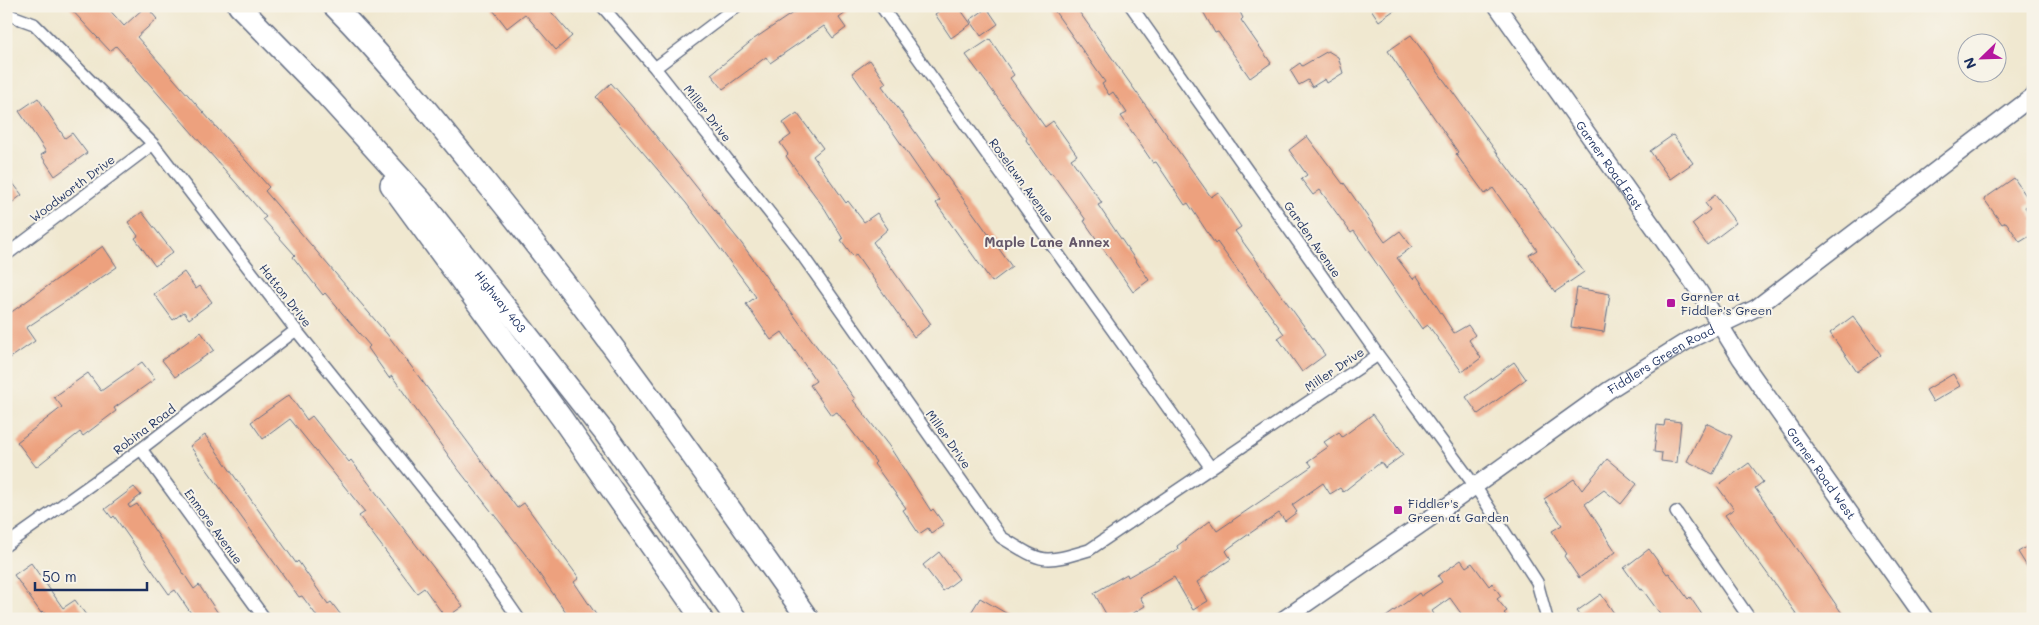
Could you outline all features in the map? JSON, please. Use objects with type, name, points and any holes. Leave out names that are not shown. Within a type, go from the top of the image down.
[{"type":"highway","name":"Highway 403","points":[[240,6],[325,94],[421,200],[604,432],[736,619]]},
{"type":"highway","points":[[334,6],[453,141],[555,267],[649,393],[808,619]]},
{"type":"highway","points":[[325,94],[563,420],[702,619]]},
{"type":"main road","name":"Garner Road East","points":[[1497,6],[1699,291],[1720,325]]},
{"type":"main road","name":"Fiddlers Green Road","points":[[1284,619],[1609,390],[1688,341],[1756,308],[2033,96]]},
{"type":"main road","name":"Garner Road West","points":[[1720,325],[1741,359],[1925,619]]},
{"type":"street","name":"Miller Drive","points":[[602,6],[655,68],[796,245],[1002,536],[1036,558],[1056,560],[1089,550],[1378,355]]},
{"type":"street","points":[[655,68],[737,6]]},
{"type":"street","name":"Roselawn Avenue","points":[[881,6],[1211,468]]},
{"type":"street","name":"Garden Avenue","points":[[1131,6],[1378,355],[1475,486],[1537,582],[1548,619]]},
{"type":"street","name":"Hatton Drive","points":[[6,18],[12,16],[34,24],[153,144],[296,330],[460,534],[519,619]]},
{"type":"street","name":"Woodworth Drive","points":[[6,255],[153,144]]},
{"type":"street","name":"Robina Road","points":[[6,545],[141,449],[296,330]]},
{"type":"street","name":"Enmore Avenue","points":[[141,449],[265,619]]},
{"type":"street","points":[[1676,512],[1750,619]]},
{"type":"building","points":[[68,6],[106,6],[124,26],[146,6],[157,19],[137,37],[269,187],[265,191],[387,334],[517,508],[524,503],[579,578],[574,582],[599,619],[555,619],[566,612],[525,554],[458,469],[392,376],[389,378],[368,348],[370,346],[325,293],[323,295],[293,257],[295,255],[263,219],[266,217],[116,46],[110,51]]},
{"type":"building","points":[[490,6],[546,6],[572,36],[556,50],[525,14],[507,28]]},
{"type":"building","points":[[803,6],[855,6],[839,18],[846,28],[833,38],[824,26],[770,63],[766,57],[723,89],[711,74],[754,39]]},
{"type":"building","points":[[946,6],[958,6],[971,24],[951,38],[935,14]]},
{"type":"building","points":[[1051,6],[1075,6],[1211,197],[1218,192],[1241,227],[1235,231],[1325,355],[1302,372],[1278,338],[1284,334],[1217,242],[1215,244],[1188,203],[1185,205],[1156,162],[1153,163],[1121,116],[1127,113],[1113,92],[1109,95],[1102,84],[1105,82]]},
{"type":"building","points":[[1200,6],[1237,6],[1243,18],[1241,20],[1271,63],[1250,78],[1218,32],[1215,33]]},
{"type":"building","points":[[1369,6],[1400,6],[1379,21]]},
{"type":"building","points":[[987,8],[998,24],[981,36],[970,20]]},
{"type":"building","points":[[1411,35],[1584,272],[1555,292],[1529,255],[1537,250],[1493,188],[1485,194],[1456,154],[1458,152],[1388,51]]},
{"type":"building","points":[[990,39],[1014,75],[1010,78],[1045,127],[1053,121],[1077,155],[1071,159],[1102,203],[1098,205],[1149,280],[1133,292],[1084,221],[1086,220],[1052,173],[1050,174],[1026,140],[1027,138],[966,55]]},
{"type":"building","points":[[1328,51],[1338,57],[1343,73],[1327,83],[1325,79],[1312,87],[1308,80],[1299,85],[1290,70],[1300,63],[1302,66]]},
{"type":"building","points":[[870,60],[886,83],[882,86],[1012,267],[992,282],[936,203],[940,200],[852,73]]},
{"type":"building","points":[[611,83],[640,116],[742,244],[855,399],[853,400],[889,446],[931,511],[933,509],[944,524],[931,533],[928,528],[919,534],[903,510],[906,508],[874,464],[876,462],[837,412],[831,415],[810,385],[816,381],[782,332],[771,340],[746,304],[756,297],[686,203],[596,97]]},
{"type":"building","points":[[38,98],[65,138],[72,133],[87,153],[55,176],[41,155],[46,152],[19,111]]},
{"type":"building","points":[[797,113],[823,148],[813,156],[846,203],[848,201],[864,222],[877,213],[888,229],[873,242],[931,324],[914,337],[856,254],[853,256],[841,240],[843,239],[825,209],[786,156],[788,154],[780,143],[791,135],[783,123]]},
{"type":"building","points":[[1673,135],[1693,163],[1670,179],[1650,151]]},
{"type":"building","points":[[1307,136],[1344,183],[1385,242],[1400,231],[1412,247],[1397,258],[1413,279],[1417,276],[1454,333],[1468,325],[1475,335],[1469,340],[1481,358],[1462,372],[1428,325],[1422,329],[1354,231],[1351,233],[1320,190],[1313,195],[1301,179],[1307,175],[1289,150]]},
{"type":"building","points":[[6,174],[22,195],[6,207]]},
{"type":"building","points":[[2014,178],[2031,203],[2025,207],[2033,219],[2033,234],[2020,242],[2006,222],[2002,224],[1984,199]]},
{"type":"building","points":[[1715,195],[1736,223],[1707,245],[1692,224],[1710,210],[1705,203]]},
{"type":"building","points":[[142,212],[173,252],[155,266],[135,238],[138,236],[128,222]]},
{"type":"building","points":[[103,246],[117,267],[26,328],[35,341],[6,361],[6,316]]},
{"type":"building","points":[[184,272],[196,289],[200,286],[212,302],[189,319],[184,312],[173,320],[154,294]]},
{"type":"building","points":[[1577,288],[1610,294],[1604,332],[1571,327]]},
{"type":"building","points":[[1853,316],[1881,355],[1857,372],[1830,333]]},
{"type":"building","points":[[201,332],[214,350],[175,377],[162,360]]},
{"type":"building","points":[[142,362],[155,379],[114,408],[116,411],[83,436],[80,432],[36,467],[17,442],[62,407],[54,397],[88,373],[101,391]]},
{"type":"building","points":[[1514,362],[1526,379],[1478,414],[1466,397]]},
{"type":"building","points":[[1953,374],[1960,386],[1933,402],[1926,390]]},
{"type":"building","points":[[289,395],[307,420],[312,416],[349,462],[351,460],[463,606],[446,618],[424,588],[417,593],[359,516],[365,512],[290,419],[263,439],[251,422]]},
{"type":"building","points":[[1373,414],[1403,455],[1385,468],[1381,462],[1343,492],[1340,488],[1330,494],[1323,483],[1292,505],[1297,512],[1285,521],[1279,513],[1229,548],[1226,551],[1231,559],[1197,582],[1208,601],[1193,610],[1174,577],[1140,597],[1145,606],[1124,619],[1109,619],[1094,593],[1127,574],[1128,577],[1178,549],[1177,546],[1210,521],[1217,531],[1312,466],[1308,461],[1328,447],[1324,442],[1339,432],[1342,437]]},
{"type":"building","points":[[1665,420],[1681,422],[1677,463],[1661,461],[1662,453],[1654,452],[1657,425],[1664,426]]},
{"type":"building","points":[[1706,423],[1732,436],[1713,474],[1687,461]]},
{"type":"building","points":[[205,435],[296,563],[298,561],[328,604],[331,602],[344,619],[319,619],[302,596],[299,597],[190,446]]},
{"type":"building","points":[[1607,459],[1637,484],[1621,504],[1604,490],[1585,504],[1616,552],[1579,578],[1564,556],[1567,554],[1552,531],[1562,525],[1544,499],[1574,479],[1582,490]]},
{"type":"building","points":[[1749,463],[1763,482],[1755,488],[1846,619],[1800,619],[1725,515],[1734,509],[1717,486]]},
{"type":"building","points":[[134,487],[141,495],[128,505],[130,508],[137,504],[194,589],[199,585],[222,619],[195,619],[175,590],[169,594],[114,516],[112,518],[105,509]]},
{"type":"building","points":[[2033,543],[2033,576],[2018,552]]},
{"type":"building","points":[[1649,549],[1688,599],[1690,597],[1705,619],[1664,619],[1642,589],[1640,590],[1624,568]]},
{"type":"building","points":[[939,552],[959,579],[943,591],[923,565]]},
{"type":"building","points":[[1461,560],[1466,567],[1472,563],[1489,586],[1492,583],[1501,596],[1497,599],[1507,611],[1504,613],[1509,619],[1465,619],[1450,598],[1432,611],[1437,619],[1383,619],[1419,593],[1421,596],[1442,582],[1438,576]]},
{"type":"building","points":[[31,563],[63,608],[75,600],[89,619],[48,619],[43,611],[41,613],[14,575]]},
{"type":"building","points":[[1601,594],[1618,619],[1583,619],[1577,611]]},
{"type":"building","points":[[980,598],[1016,619],[967,619]]},
{"type":"place","name":"Garner at Fiddler's Green","points":[[1671,303]]},
{"type":"place","name":"Fiddler's Green at Garden","points":[[1398,510]]},
{"type":"district","name":"Maple Lane Annex","points":[[1047,241]]}]
